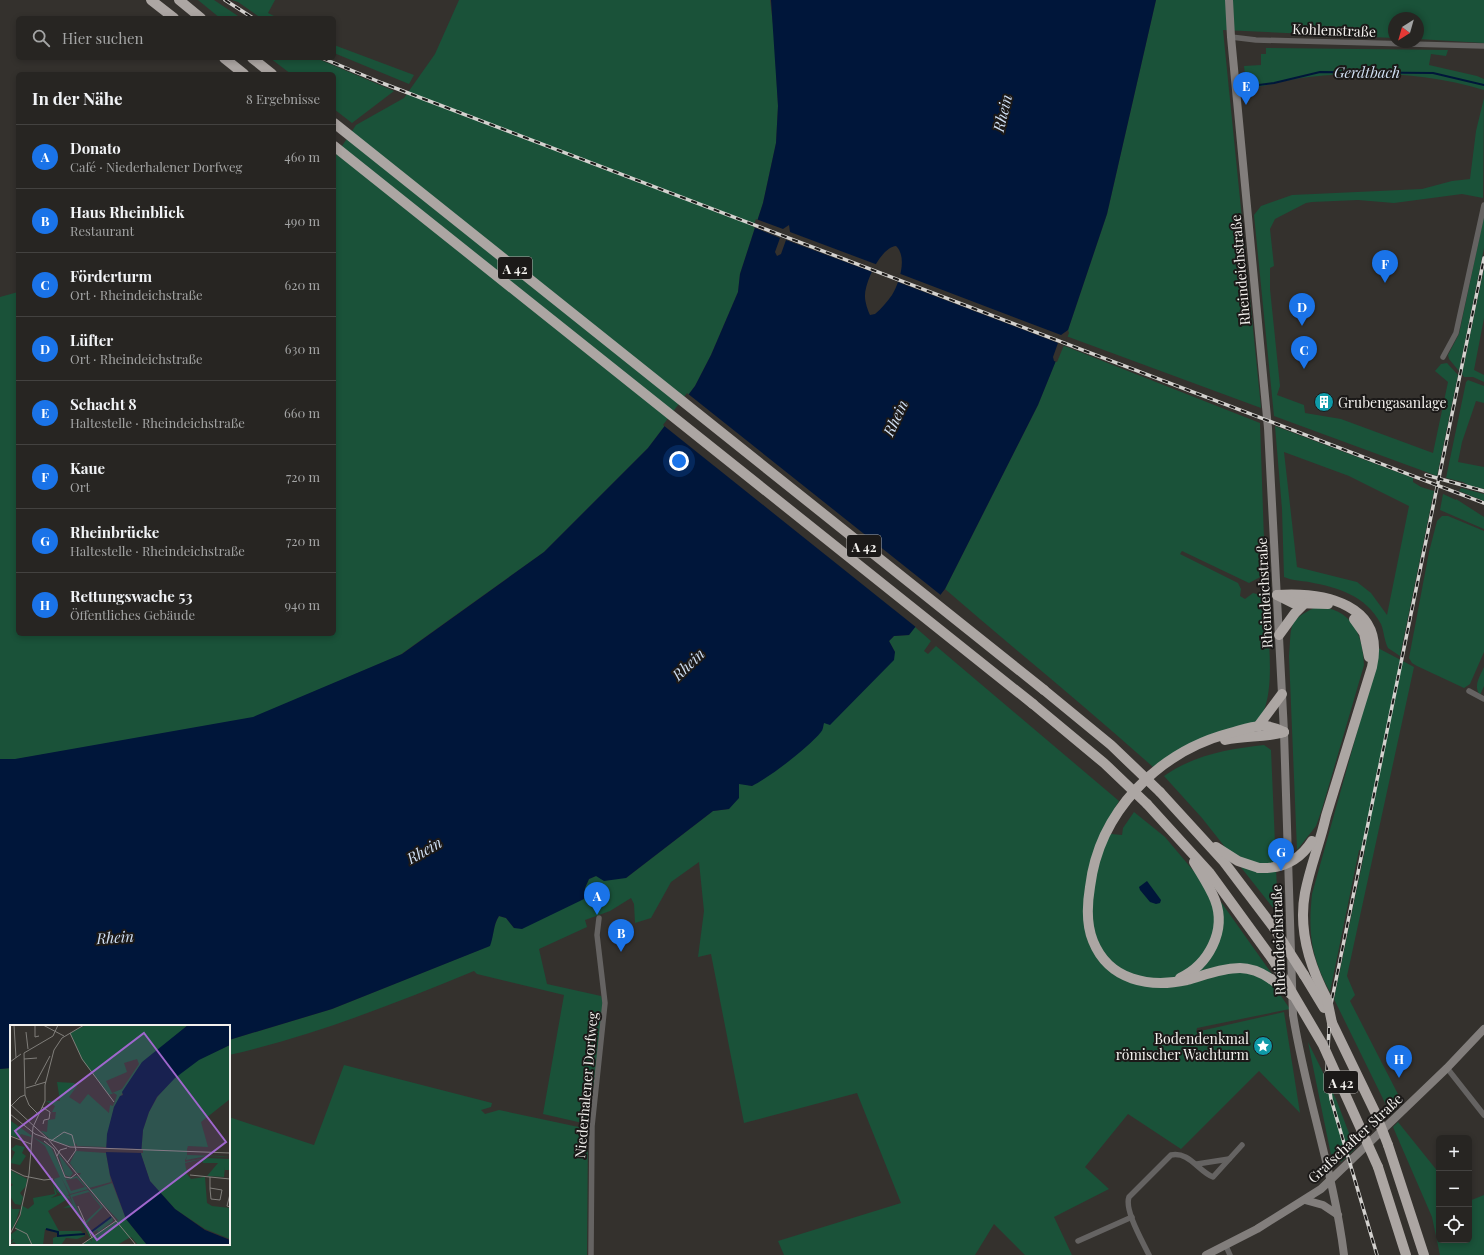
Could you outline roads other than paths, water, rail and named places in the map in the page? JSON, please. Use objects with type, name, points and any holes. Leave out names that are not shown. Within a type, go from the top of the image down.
[{"type":"highway","points":[[151,0],[171,16]]},
{"type":"highway","points":[[179,0],[199,16]]},
{"type":"highway","points":[[226,60],[242,72]]},
{"type":"highway","points":[[254,60],[270,72]]},
{"type":"highway","name":"A 42","points":[[336,126],[1044,690],[1105,740],[1160,792],[1224,862],[1274,928],[1304,975],[1326,1003],[1332,1023],[1376,1114],[1388,1145],[1424,1255]]},
{"type":"highway","name":"A 42","points":[[336,148],[1021,694],[1104,763],[1176,833],[1209,872],[1273,960],[1298,1000],[1342,1084],[1378,1167],[1406,1255]]},
{"type":"highway","points":[[1277,594],[1296,593],[1339,601],[1357,612],[1371,631],[1374,640],[1374,657],[1326,816],[1305,893],[1303,931],[1308,953],[1326,1003]]},
{"type":"highway","points":[[1277,594],[1287,601],[1303,605],[1326,604],[1336,606],[1353,617],[1360,625],[1366,641],[1369,656],[1368,677]]},
{"type":"highway","points":[[1279,635],[1295,613],[1303,605]]},
{"type":"highway","points":[[1259,725],[1282,694]]},
{"type":"highway","points":[[1284,732],[1274,726],[1259,725],[1215,737],[1167,762],[1147,778],[1122,806],[1098,850],[1088,897],[1088,921],[1093,940],[1102,958],[1125,977],[1154,983],[1186,980],[1218,971],[1241,968],[1252,970],[1271,979],[1298,1000]]},
{"type":"highway","points":[[1189,750],[1228,740],[1274,735],[1284,732]]},
{"type":"highway","points":[[1203,838],[1238,861],[1259,868],[1280,866],[1293,861],[1304,852],[1326,816]]},
{"type":"highway","points":[[1173,981],[1191,972],[1204,959],[1215,941],[1219,924],[1219,911],[1215,900],[1176,833]]},
{"type":"main road","name":"Rheindeichstraße","points":[[1229,0],[1231,37],[1268,428],[1284,732],[1294,1015],[1300,1058],[1338,1215],[1344,1255]]},
{"type":"main road","name":"Grafschafter Straße","points":[[1206,1255],[1226,1246],[1305,1200],[1330,1181],[1447,1068],[1484,1029]]},
{"type":"main road","points":[[1305,1200],[1323,1205],[1338,1215]]},
{"type":"street","name":"Kohlenstraße","points":[[1231,37],[1256,40],[1484,46]]},
{"type":"street","points":[[1443,357],[1456,333],[1484,205]]},
{"type":"street","points":[[1469,692],[1484,699]]},
{"type":"street","name":"Niederhalener Dorfweg","points":[[591,1255],[592,1126],[606,1003],[597,935],[599,918]]},
{"type":"street","points":[[1447,1068],[1484,1115]]},
{"type":"street","points":[[1149,1255],[1132,1217],[1127,1201],[1129,1197],[1171,1155],[1177,1153],[1197,1164],[1213,1177],[1242,1145]]},
{"type":"street","points":[[1197,1164],[1229,1159]]},
{"type":"street","points":[[1216,1161],[1218,1172]]},
{"type":"street","points":[[1078,1241],[1132,1217]]},
{"type":"street","points":[[1226,1246],[1230,1255]]},
{"type":"water","name":"Rhein","points":[[771,0],[1156,0],[1107,214],[1066,336],[1038,405],[945,589],[909,635],[894,636],[889,641],[895,652],[894,660],[830,725],[824,723],[822,731],[815,739],[788,762],[752,786],[739,784],[739,798],[729,809],[713,811],[626,878],[604,881],[596,876],[589,879],[585,888],[584,899],[522,929],[514,928],[506,918],[499,916],[490,946],[332,1009],[230,1040],[230,1025],[10,1025],[10,1068],[0,1069],[0,759],[15,759],[253,717],[402,654],[544,552],[648,448],[695,386],[711,355],[738,292],[740,274],[763,203],[776,143],[778,106]],"holes":[[[896,246],[900,251],[902,263],[900,278],[895,290],[879,310],[875,314],[870,315],[865,297],[865,291],[874,267],[879,259],[890,248]]]},
{"type":"water","points":[[1147,881],[1161,900],[1160,903],[1156,904],[1150,902],[1140,890],[1139,887]]},
{"type":"waterway","name":"Gerdtbach","points":[[1251,86],[1274,83],[1320,72],[1433,73],[1484,85]]},
{"type":"railway","points":[[225,0],[250,16]]},
{"type":"railway","points":[[327,60],[382,83],[1484,503]]},
{"type":"railway","points":[[1377,1255],[1331,1099],[1327,1070],[1330,1009],[1484,258]]},
{"type":"railway","points":[[1426,475],[1484,491]]},
{"type":"place","name":"Schacht 8","points":[[1246,105]]},
{"type":"place","name":"Kaue","points":[[1385,283]]},
{"type":"place","name":"Lüfter","points":[[1302,326]]},
{"type":"place","name":"Förderturm","points":[[1304,369]]},
{"type":"place","name":"Grubengasanlage","points":[[1324,402]]},
{"type":"place","name":"Rheinbrücke","points":[[1281,871]]},
{"type":"place","name":"Donato","points":[[597,915]]},
{"type":"place","name":"Haus Rheinblick","points":[[621,952]]},
{"type":"place","name":"Bodendenkmal römischer Wachturm","points":[[1263,1046]]},
{"type":"place","name":"Rettungswache 53","points":[[1399,1078]]}]
